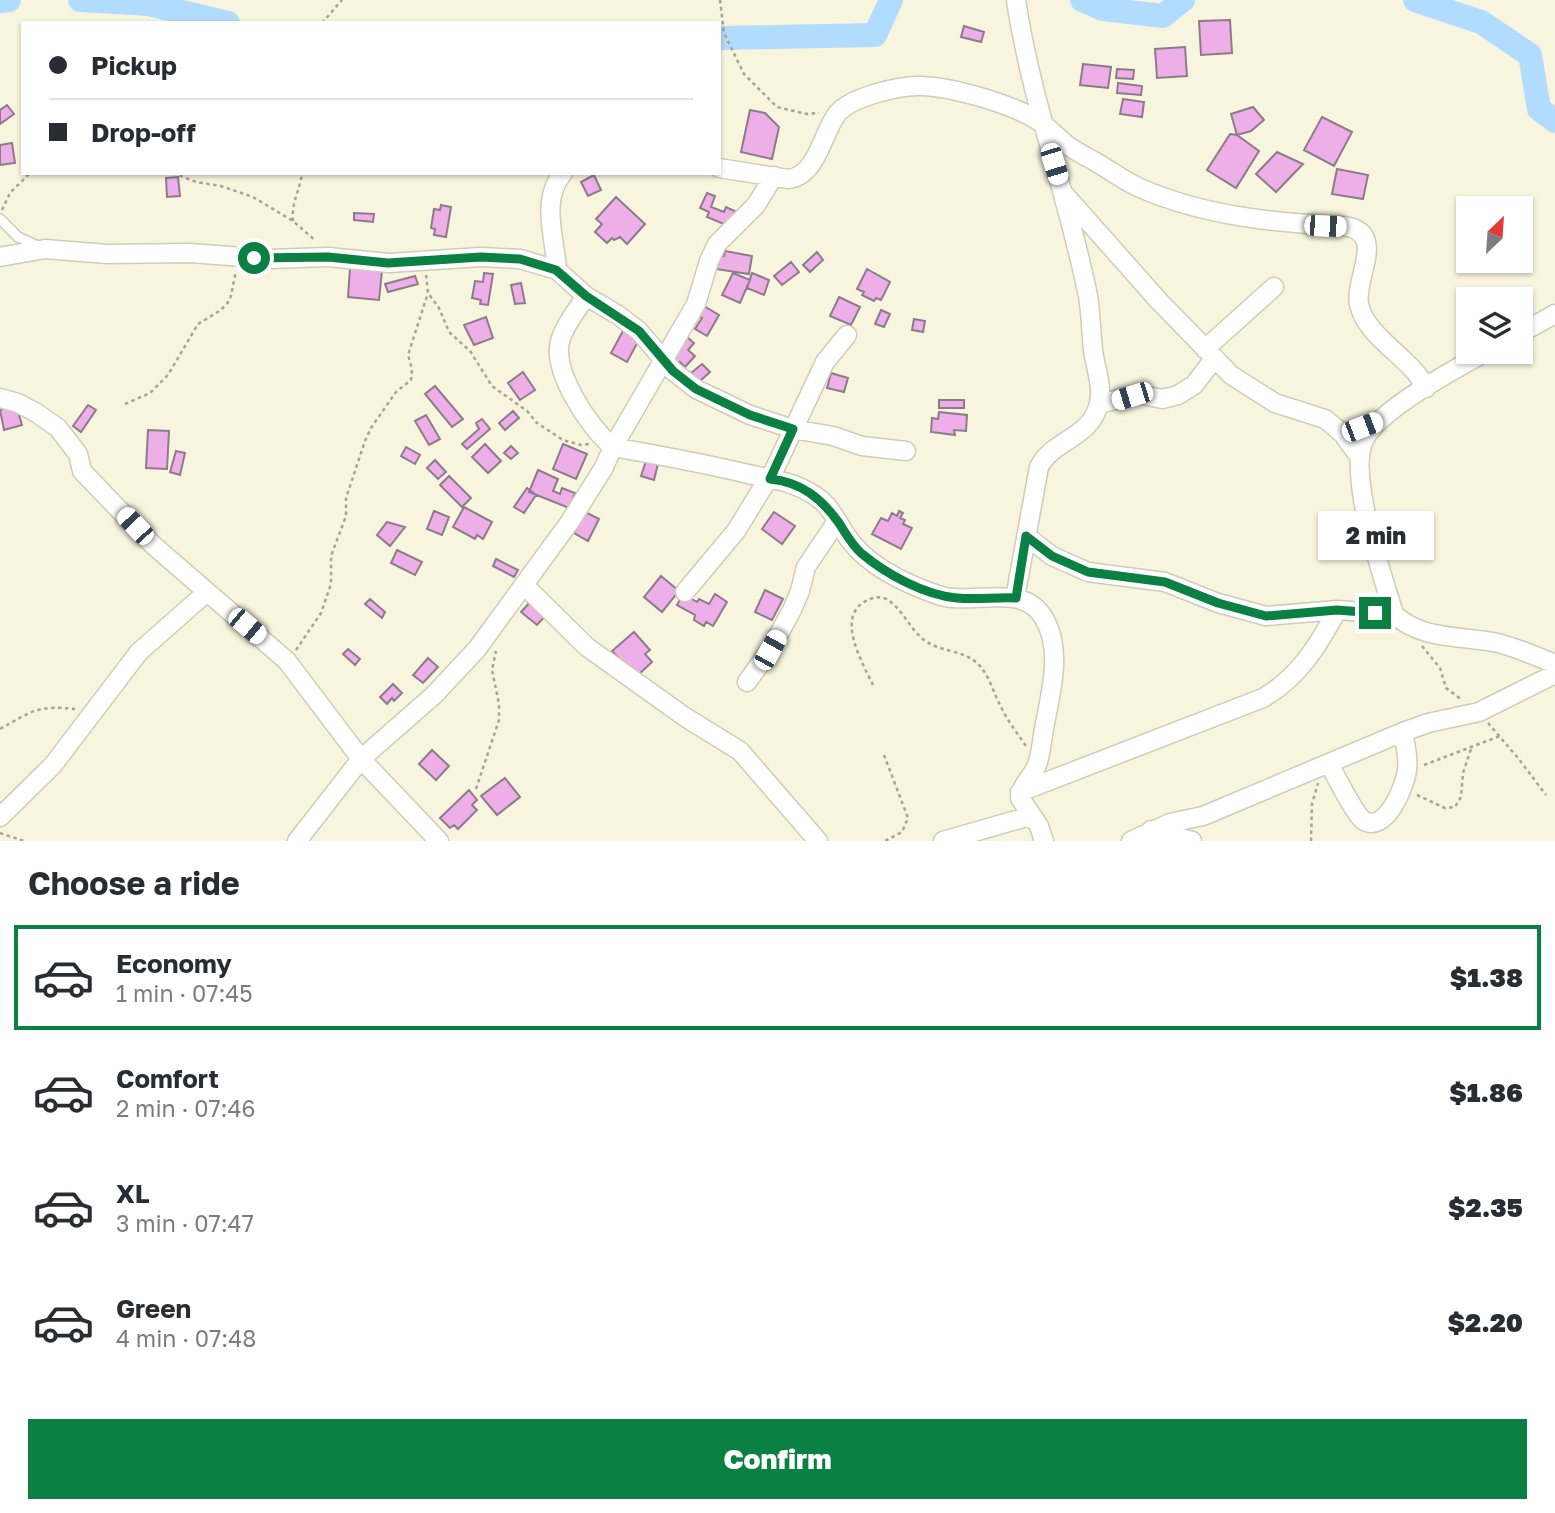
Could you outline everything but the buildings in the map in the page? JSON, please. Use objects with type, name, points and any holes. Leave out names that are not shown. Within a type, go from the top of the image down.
[{"type":"street","points":[[1016,0],[1041,123],[1062,191],[1088,298],[1099,404],[1091,423],[1043,460],[1035,481],[1016,598]]},
{"type":"street","points":[[721,168],[788,179],[797,178],[804,173],[838,112],[872,93],[920,86],[957,92],[1001,104],[1041,123],[1069,146],[1138,188],[1208,210],[1254,219],[1356,229],[1364,236],[1367,247],[1359,292],[1360,307],[1371,328],[1415,369],[1426,388]]},
{"type":"street","points":[[556,270],[555,240],[550,217],[553,190],[562,175]]},
{"type":"street","points":[[297,841],[361,759],[434,695],[477,649],[569,523],[603,469],[609,444],[696,304],[717,244],[756,205],[774,176]]},
{"type":"street","points":[[1062,191],[1231,375],[1265,398],[1325,419],[1343,434],[1360,458]]},
{"type":"street","points":[[0,257],[45,249],[107,254],[190,253],[270,259],[328,257],[388,263],[481,257],[520,259],[556,270],[586,296],[639,331],[673,371],[696,389],[750,415],[793,429],[833,436],[862,446],[906,451]]},
{"type":"street","points":[[1099,404],[1139,394],[1162,399],[1178,395],[1194,385],[1209,354],[1274,287]]},
{"type":"street","points":[[586,296],[561,338],[558,351],[562,369],[580,408],[609,444],[792,482],[821,500],[860,552],[922,590],[959,599],[1016,598],[1028,602],[1038,610],[1046,621],[1054,643],[1053,678],[1038,763],[1020,792],[1021,803],[1039,826],[1044,841]]},
{"type":"street","points":[[1533,326],[1555,314]]},
{"type":"street","points":[[685,592],[736,531],[769,479],[825,362],[847,335]]},
{"type":"street","points":[[1343,434],[1378,421],[1466,364]]},
{"type":"street","points":[[0,398],[18,403],[58,428],[78,454],[82,471],[153,545],[287,661],[361,759],[439,841]]},
{"type":"street","points":[[1378,421],[1365,438],[1360,458],[1367,517],[1394,614]]},
{"type":"street","points":[[747,682],[787,620],[800,591],[806,568],[837,521]]},
{"type":"street","points":[[1026,536],[1052,556],[1088,572],[1165,582],[1194,595],[1253,612],[1281,616],[1337,610],[1394,614],[1412,628],[1459,639],[1493,643],[1555,664]]},
{"type":"street","points":[[524,585],[587,648],[648,693],[749,759],[818,841]]},
{"type":"street","points":[[0,817],[53,765],[139,652],[207,592]]},
{"type":"street","points":[[1020,792],[1263,698],[1286,682],[1310,657],[1337,610]]},
{"type":"street","points":[[1131,841],[1170,823],[1203,816],[1403,732],[1428,723],[1479,712],[1555,674]]},
{"type":"street","points":[[1326,765],[1361,818],[1376,824],[1386,817],[1408,770],[1403,732]]},
{"type":"street","points":[[943,841],[1030,816]]},
{"type":"street","points":[[1151,830],[1192,841]]},
{"type":"lane","points":[[0,219],[9,231],[18,237],[45,249]]},
{"type":"path","points":[[324,21],[342,0]]},
{"type":"path","points":[[720,0],[724,33],[744,74],[777,107],[807,114],[838,112]]},
{"type":"path","points":[[0,213],[10,193],[28,175]]},
{"type":"path","points":[[178,175],[253,197],[312,235],[328,257]]},
{"type":"path","points":[[293,221],[293,201],[301,184],[302,175]]},
{"type":"path","points":[[125,404],[149,393],[168,375],[198,324],[221,310],[230,300],[237,257]]},
{"type":"path","points":[[287,661],[321,613],[331,584],[331,556],[346,516],[346,498],[365,441],[396,391],[411,380],[412,369],[408,355],[428,293],[424,261]]},
{"type":"path","points":[[428,293],[439,308],[449,332],[470,351],[492,386],[527,411],[537,423],[563,440],[581,445],[609,444]]},
{"type":"path","points":[[873,685],[858,651],[852,631],[852,618],[864,602],[883,597],[902,613],[926,641],[941,649],[968,657],[978,664],[1001,708],[1038,763]]},
{"type":"path","points":[[476,789],[499,720],[499,704],[492,670],[496,658],[493,627]]},
{"type":"path","points":[[1412,628],[1440,668],[1446,688],[1479,712],[1546,796]]},
{"type":"path","points":[[0,729],[32,710],[52,706],[93,711]]},
{"type":"path","points":[[1408,770],[1443,760],[1500,736]]},
{"type":"path","points":[[1401,788],[1445,808],[1455,807],[1461,797],[1463,773],[1472,746]]},
{"type":"path","points":[[884,755],[908,818],[902,832],[884,841]]},
{"type":"path","points":[[1311,841],[1312,804],[1326,765]]},
{"type":"path","points":[[0,833],[24,841]]},
{"type":"waterway","points":[[0,1],[9,0]]},
{"type":"waterway","points":[[80,0],[149,4],[220,21]]},
{"type":"waterway","points":[[721,38],[875,35],[891,0]]},
{"type":"waterway","points":[[1082,0],[1103,9],[1163,16],[1183,0]]},
{"type":"waterway","points":[[1415,0],[1481,22],[1530,55],[1539,109],[1555,121]]},
{"type":"route","points":[[254,258],[328,257],[388,263],[481,257],[520,259],[556,270],[586,296],[639,331],[673,371],[696,389],[750,415],[793,429],[770,479],[792,482],[821,500],[860,552],[922,590],[942,597],[1016,598],[1026,536],[1052,556],[1088,572],[1165,582],[1194,595],[1266,616],[1337,610],[1375,613]]}]
